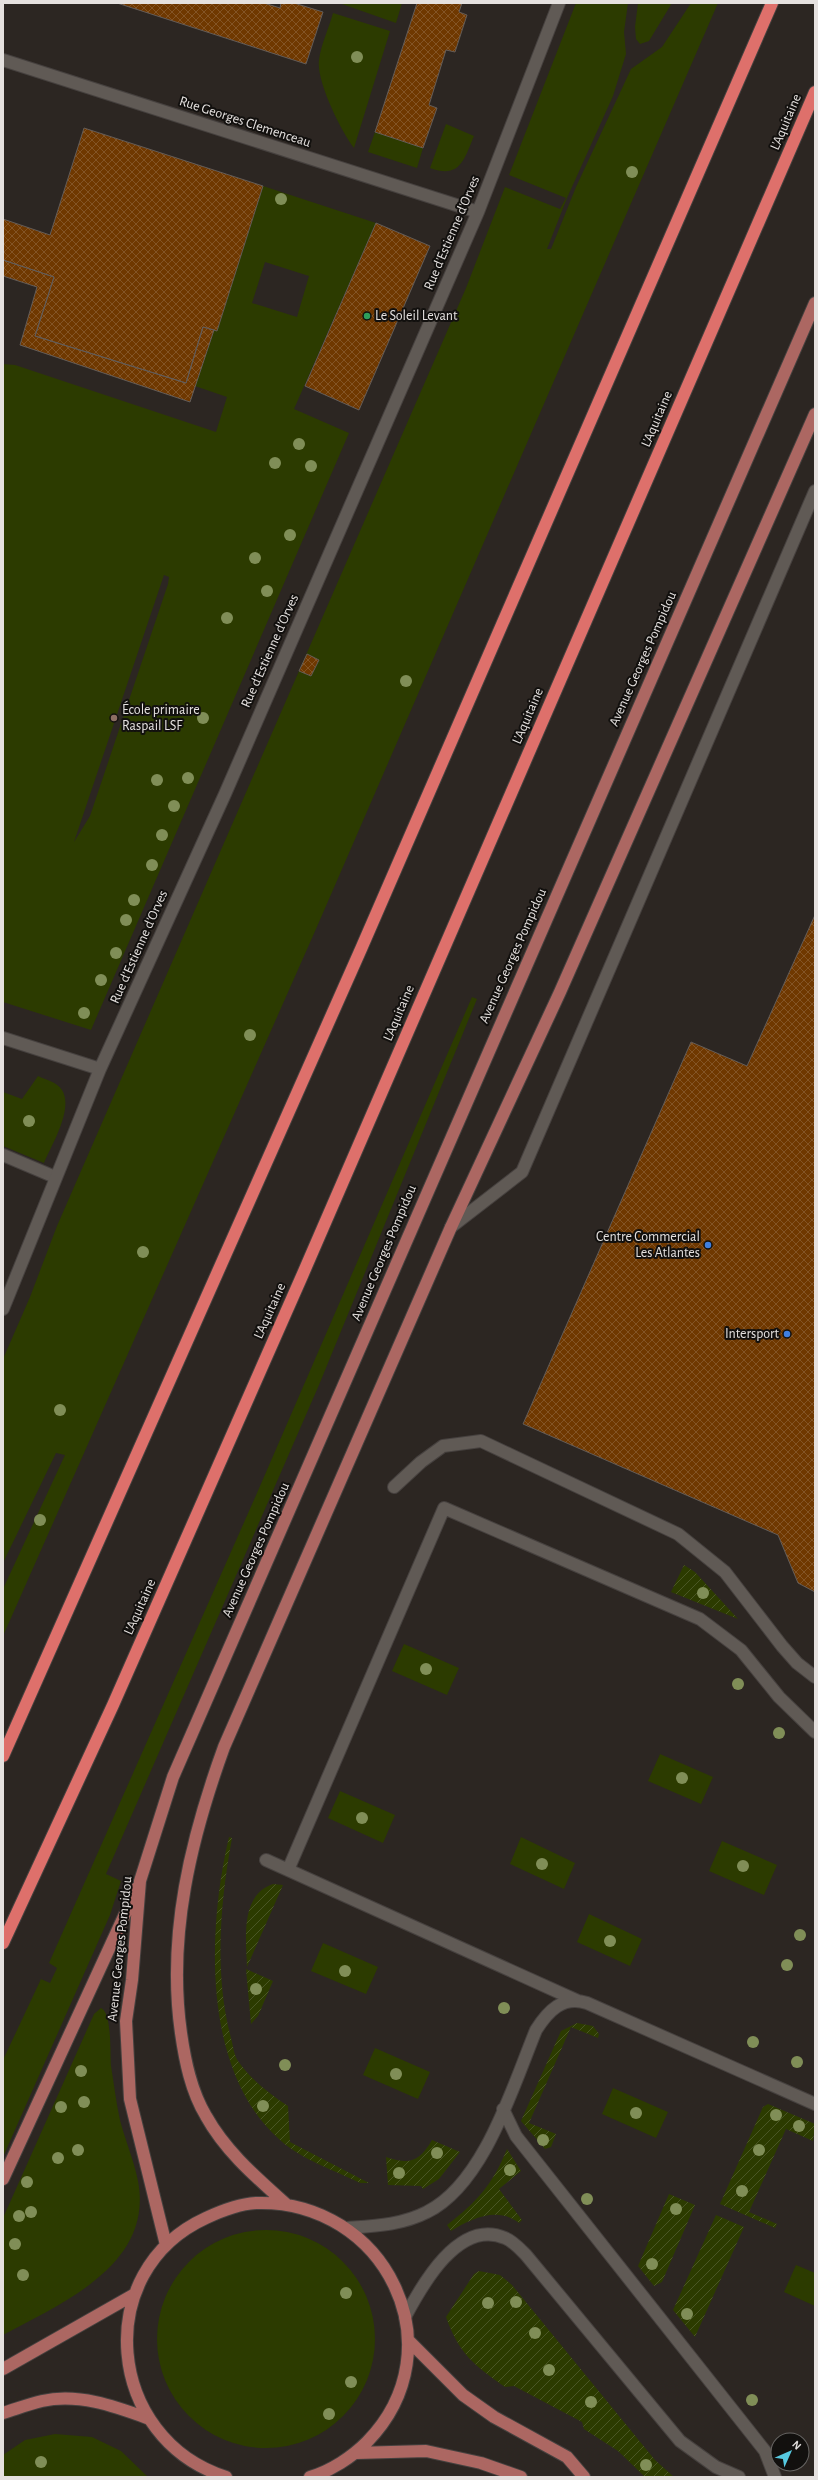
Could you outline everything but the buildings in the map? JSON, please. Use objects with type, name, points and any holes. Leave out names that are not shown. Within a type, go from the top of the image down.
[{"type":"highway","points":[[3,1756],[361,949],[772,3]]},
{"type":"highway","name":"L'Aquitaine","points":[[3,1943],[167,1584],[815,92]]},
{"type":"main road","name":"Avenue Georges Pompidou","points":[[166,2245],[136,2129],[127,2064],[126,2021],[132,1980],[140,1881],[173,1777],[815,303]]},
{"type":"main road","points":[[287,2205],[248,2171],[218,2134],[205,2115],[184,2058],[176,1979],[182,1902],[195,1837],[224,1747],[451,1228],[560,992],[815,414]]},
{"type":"main road","points":[[3,2179],[140,1881]]},
{"type":"main road","points":[[226,2477],[206,2471],[172,2449],[147,2418],[130,2379],[126,2336],[135,2294],[148,2268],[166,2245],[192,2224],[222,2210],[254,2203],[287,2205],[318,2213],[347,2228],[373,2252],[394,2282],[405,2317],[408,2340],[405,2372],[395,2403],[378,2430],[356,2453],[322,2474],[310,2477]]},
{"type":"main road","points":[[3,2369],[135,2294]]},
{"type":"main road","points":[[408,2340],[463,2395],[494,2417],[567,2456],[584,2477]]},
{"type":"main road","points":[[3,2413],[43,2401],[86,2400],[107,2404],[147,2418]]},
{"type":"main road","points":[[356,2453],[426,2451],[481,2463],[521,2477]]},
{"type":"street","name":"Rue d'Estienne d'Orves","points":[[3,1309],[55,1177],[100,1069],[225,794],[478,212],[559,3]]},
{"type":"street","name":"Rue Georges Clemenceau","points":[[3,60],[478,212]]},
{"type":"street","points":[[451,1228],[522,1172],[815,490]]},
{"type":"street","points":[[3,1038],[100,1069]]},
{"type":"street","points":[[3,1155],[55,1177]]},
{"type":"street","points":[[394,1487],[421,1462],[443,1446],[482,1441],[678,1534],[725,1572],[782,1646],[797,1663],[815,1677]]},
{"type":"street","points":[[288,1870],[444,1508],[700,1619],[742,1650],[779,1697],[815,1732]]},
{"type":"street","points":[[266,1860],[578,2001],[815,2104]]},
{"type":"street","points":[[347,2228],[385,2226],[413,2218],[428,2212],[461,2186],[477,2165],[542,2020],[558,2005],[568,2001],[578,2001]]},
{"type":"street","points":[[503,2109],[509,2124],[520,2142],[766,2451],[775,2477]]},
{"type":"street","points":[[405,2317],[422,2285],[446,2255],[463,2242],[476,2236],[489,2235],[504,2237],[526,2255],[680,2441],[716,2467],[739,2477]]},
{"type":"green space","points":[[339,3],[402,3],[396,23]]},
{"type":"green space","points":[[576,3],[628,3],[624,32],[626,54],[613,96],[567,198],[547,249],[551,249],[576,187],[631,69],[662,47],[691,3],[718,3],[316,929],[3,1636],[3,1589],[65,1455],[56,1453],[3,1563],[3,1359],[30,1297],[57,1226],[466,288],[505,187],[560,209],[566,198],[509,175]]},
{"type":"green space","points":[[638,3],[672,3],[649,41],[640,44],[636,39],[635,27]]},
{"type":"green space","points":[[333,13],[390,31],[354,148],[330,106],[321,80],[319,69],[321,48]]},
{"type":"green space","points":[[446,124],[474,136],[464,160],[460,165],[448,171],[440,171],[430,168]]},
{"type":"green space","points":[[375,132],[423,148],[417,168],[368,152]]},
{"type":"green space","name":"École primaire Raspail LSF","points":[[263,186],[376,223],[294,409],[349,433],[91,1030],[3,1002],[3,364],[15,365],[216,432],[227,397],[195,386],[214,330],[217,330]],"holes":[[[265,262],[309,276],[297,317],[252,303]],[[164,575],[169,577],[168,584],[90,816],[74,842]]]},
{"type":"green space","points":[[472,997],[477,999],[319,1385],[106,1874],[121,1881],[110,1915],[3,2157],[3,2060],[41,1979],[50,1983],[57,1968],[49,1963],[257,1493]]},
{"type":"green space","points":[[38,1076],[60,1087],[65,1098],[65,1107],[60,1127],[44,1163],[3,1146],[3,1092],[22,1099]]},
{"type":"green space","points":[[684,1565],[695,1572],[738,1619],[671,1592]]},
{"type":"green space","points":[[404,1644],[459,1668],[447,1695],[392,1671]]},
{"type":"green space","points":[[660,1754],[713,1777],[701,1804],[648,1781]]},
{"type":"green space","points":[[340,1791],[395,1815],[383,1843],[328,1818]]},
{"type":"green space","points":[[229,1837],[232,1838],[224,1888],[222,1913],[222,1989],[234,2050],[238,2061],[255,2080],[288,2106],[290,2142],[369,2183],[360,2183],[318,2164],[298,2153],[280,2140],[255,2111],[236,2077],[224,2039],[217,1998],[215,1956],[217,1914],[222,1874]]},
{"type":"green space","points":[[521,1837],[575,1863],[564,1889],[510,1864]]},
{"type":"green space","points":[[722,1841],[777,1865],[764,1895],[709,1871]]},
{"type":"green space","points":[[273,1884],[283,1885],[247,1967],[246,1931],[250,1907],[262,1890]]},
{"type":"green space","points":[[589,1914],[642,1939],[630,1966],[577,1942]]},
{"type":"green space","points":[[323,1943],[378,1967],[366,1994],[311,1971]]},
{"type":"green space","points":[[246,1969],[273,1981],[258,2016],[251,2024]]},
{"type":"green space","points":[[101,2008],[105,2011],[109,2025],[111,2066],[120,2120],[138,2181],[139,2210],[132,2236],[118,2258],[99,2278],[51,2309],[3,2335],[3,2218],[94,2014]]},
{"type":"green space","points":[[577,2023],[593,2026],[599,2034],[598,2038],[571,2027],[529,2123],[556,2134],[551,2147],[545,2149],[521,2121],[561,2031]]},
{"type":"green space","points":[[375,2048],[430,2072],[418,2099],[363,2075]]},
{"type":"green space","points":[[613,2088],[668,2112],[656,2138],[602,2114]]},
{"type":"green space","points":[[768,2104],[815,2124],[813,2141],[786,2129],[749,2212],[777,2224],[775,2228],[720,2204],[763,2107]]},
{"type":"green space","points":[[432,2140],[460,2152],[439,2179],[423,2189],[421,2186],[388,2185],[386,2157],[401,2161],[413,2160],[423,2153]]},
{"type":"green space","points":[[507,2149],[521,2171],[499,2189],[522,2220],[519,2223],[502,2215],[484,2216],[467,2222],[451,2231],[447,2225],[483,2192],[496,2172]]},
{"type":"green space","points":[[669,2194],[695,2205],[662,2282],[654,2286],[638,2266]]},
{"type":"green space","points":[[716,2215],[744,2227],[695,2337],[673,2310]]},
{"type":"green space","points":[[255,2230],[277,2230],[308,2238],[327,2248],[343,2262],[357,2278],[367,2297],[375,2328],[375,2350],[367,2381],[357,2400],[343,2416],[327,2430],[308,2440],[277,2448],[255,2448],[224,2440],[205,2430],[189,2416],[175,2400],[165,2381],[159,2360],[157,2350],[157,2328],[165,2297],[175,2278],[189,2262],[205,2248],[224,2238],[245,2232]]},
{"type":"green space","points":[[796,2265],[815,2273],[815,2306],[784,2292]]},
{"type":"green space","points":[[479,2271],[500,2275],[512,2285],[655,2460],[674,2477],[645,2477],[618,2451],[584,2429],[582,2422],[514,2386],[505,2387],[469,2358],[456,2340],[446,2317],[474,2274]]},
{"type":"green space","points":[[55,2434],[92,2437],[121,2451],[148,2477],[3,2477],[3,2455],[25,2440]]},
{"type":"place","name":"Le Soleil Levant","points":[[367,316]]},
{"type":"place","name":"École primaire Raspail LSF","points":[[114,718]]},
{"type":"place","name":"Centre Commercial Les Atlantes","points":[[708,1245]]},
{"type":"place","name":"Intersport","points":[[787,1334]]}]
